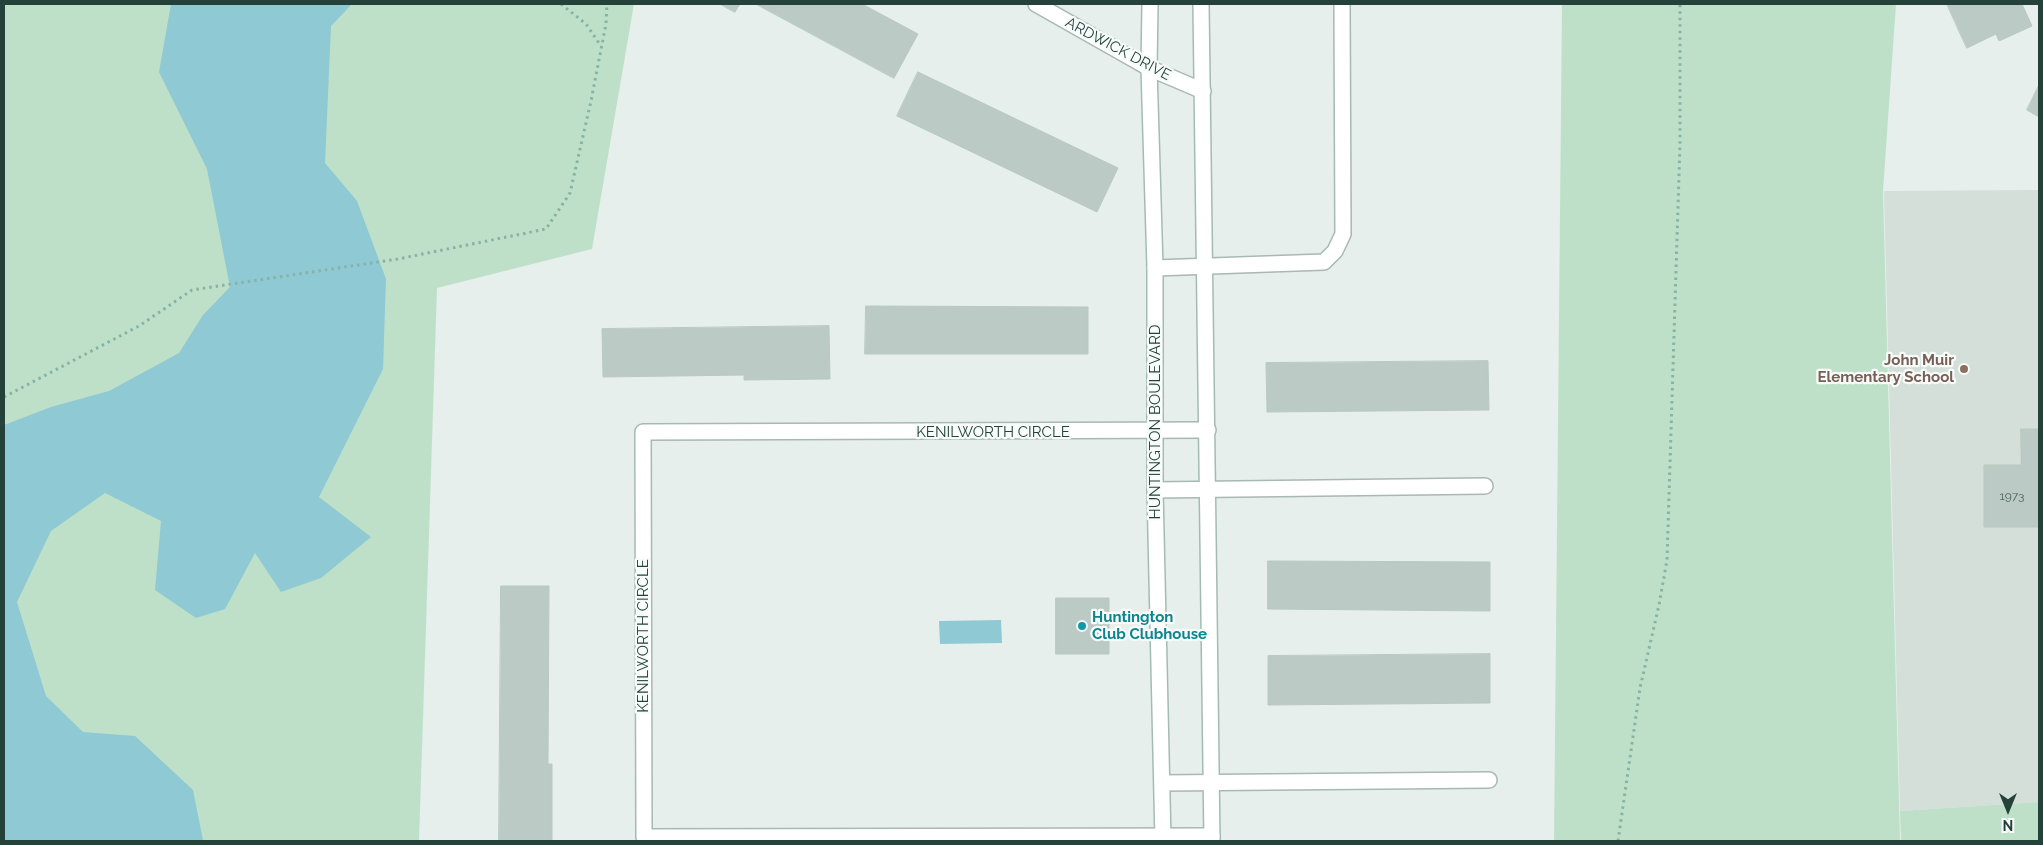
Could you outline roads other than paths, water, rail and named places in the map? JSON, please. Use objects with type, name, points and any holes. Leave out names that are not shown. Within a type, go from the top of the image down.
[{"type":"street","name":"ARDWICK DRIVE","points":[[1036,4],[1149,68],[1203,91]]},
{"type":"street","name":"HUNTINGTON BOULEVARD","points":[[1150,4],[1149,68],[1154,268],[1155,490],[1162,839]]},
{"type":"street","points":[[1201,4],[1209,490],[1212,839]]},
{"type":"street","points":[[1154,268],[1324,262],[1334,251],[1343,234],[1342,4]]},
{"type":"street","name":"KENILWORTH CIRCLE","points":[[1208,430],[1155,432],[642,432],[644,838],[1212,839]]},
{"type":"street","points":[[1155,490],[1485,486]]},
{"type":"street","points":[[1162,783],[1489,780]]},
{"type":"water","points":[[171,4],[352,4],[331,26],[325,163],[357,201],[386,279],[383,369],[319,497],[371,537],[321,578],[281,592],[255,553],[225,609],[196,618],[155,590],[161,521],[105,493],[51,531],[17,602],[46,696],[83,732],[135,736],[193,790],[203,840],[208,841],[4,841],[4,425],[51,407],[109,391],[179,353],[203,315],[230,287],[207,169],[159,72]]},
{"type":"water","points":[[1001,620],[1002,643],[940,644],[939,621]]},
{"type":"place","name":"John Muir Elementary School","points":[[1964,369]]},
{"type":"place","name":"Huntington Club Clubhouse","points":[[1082,626]]}]
